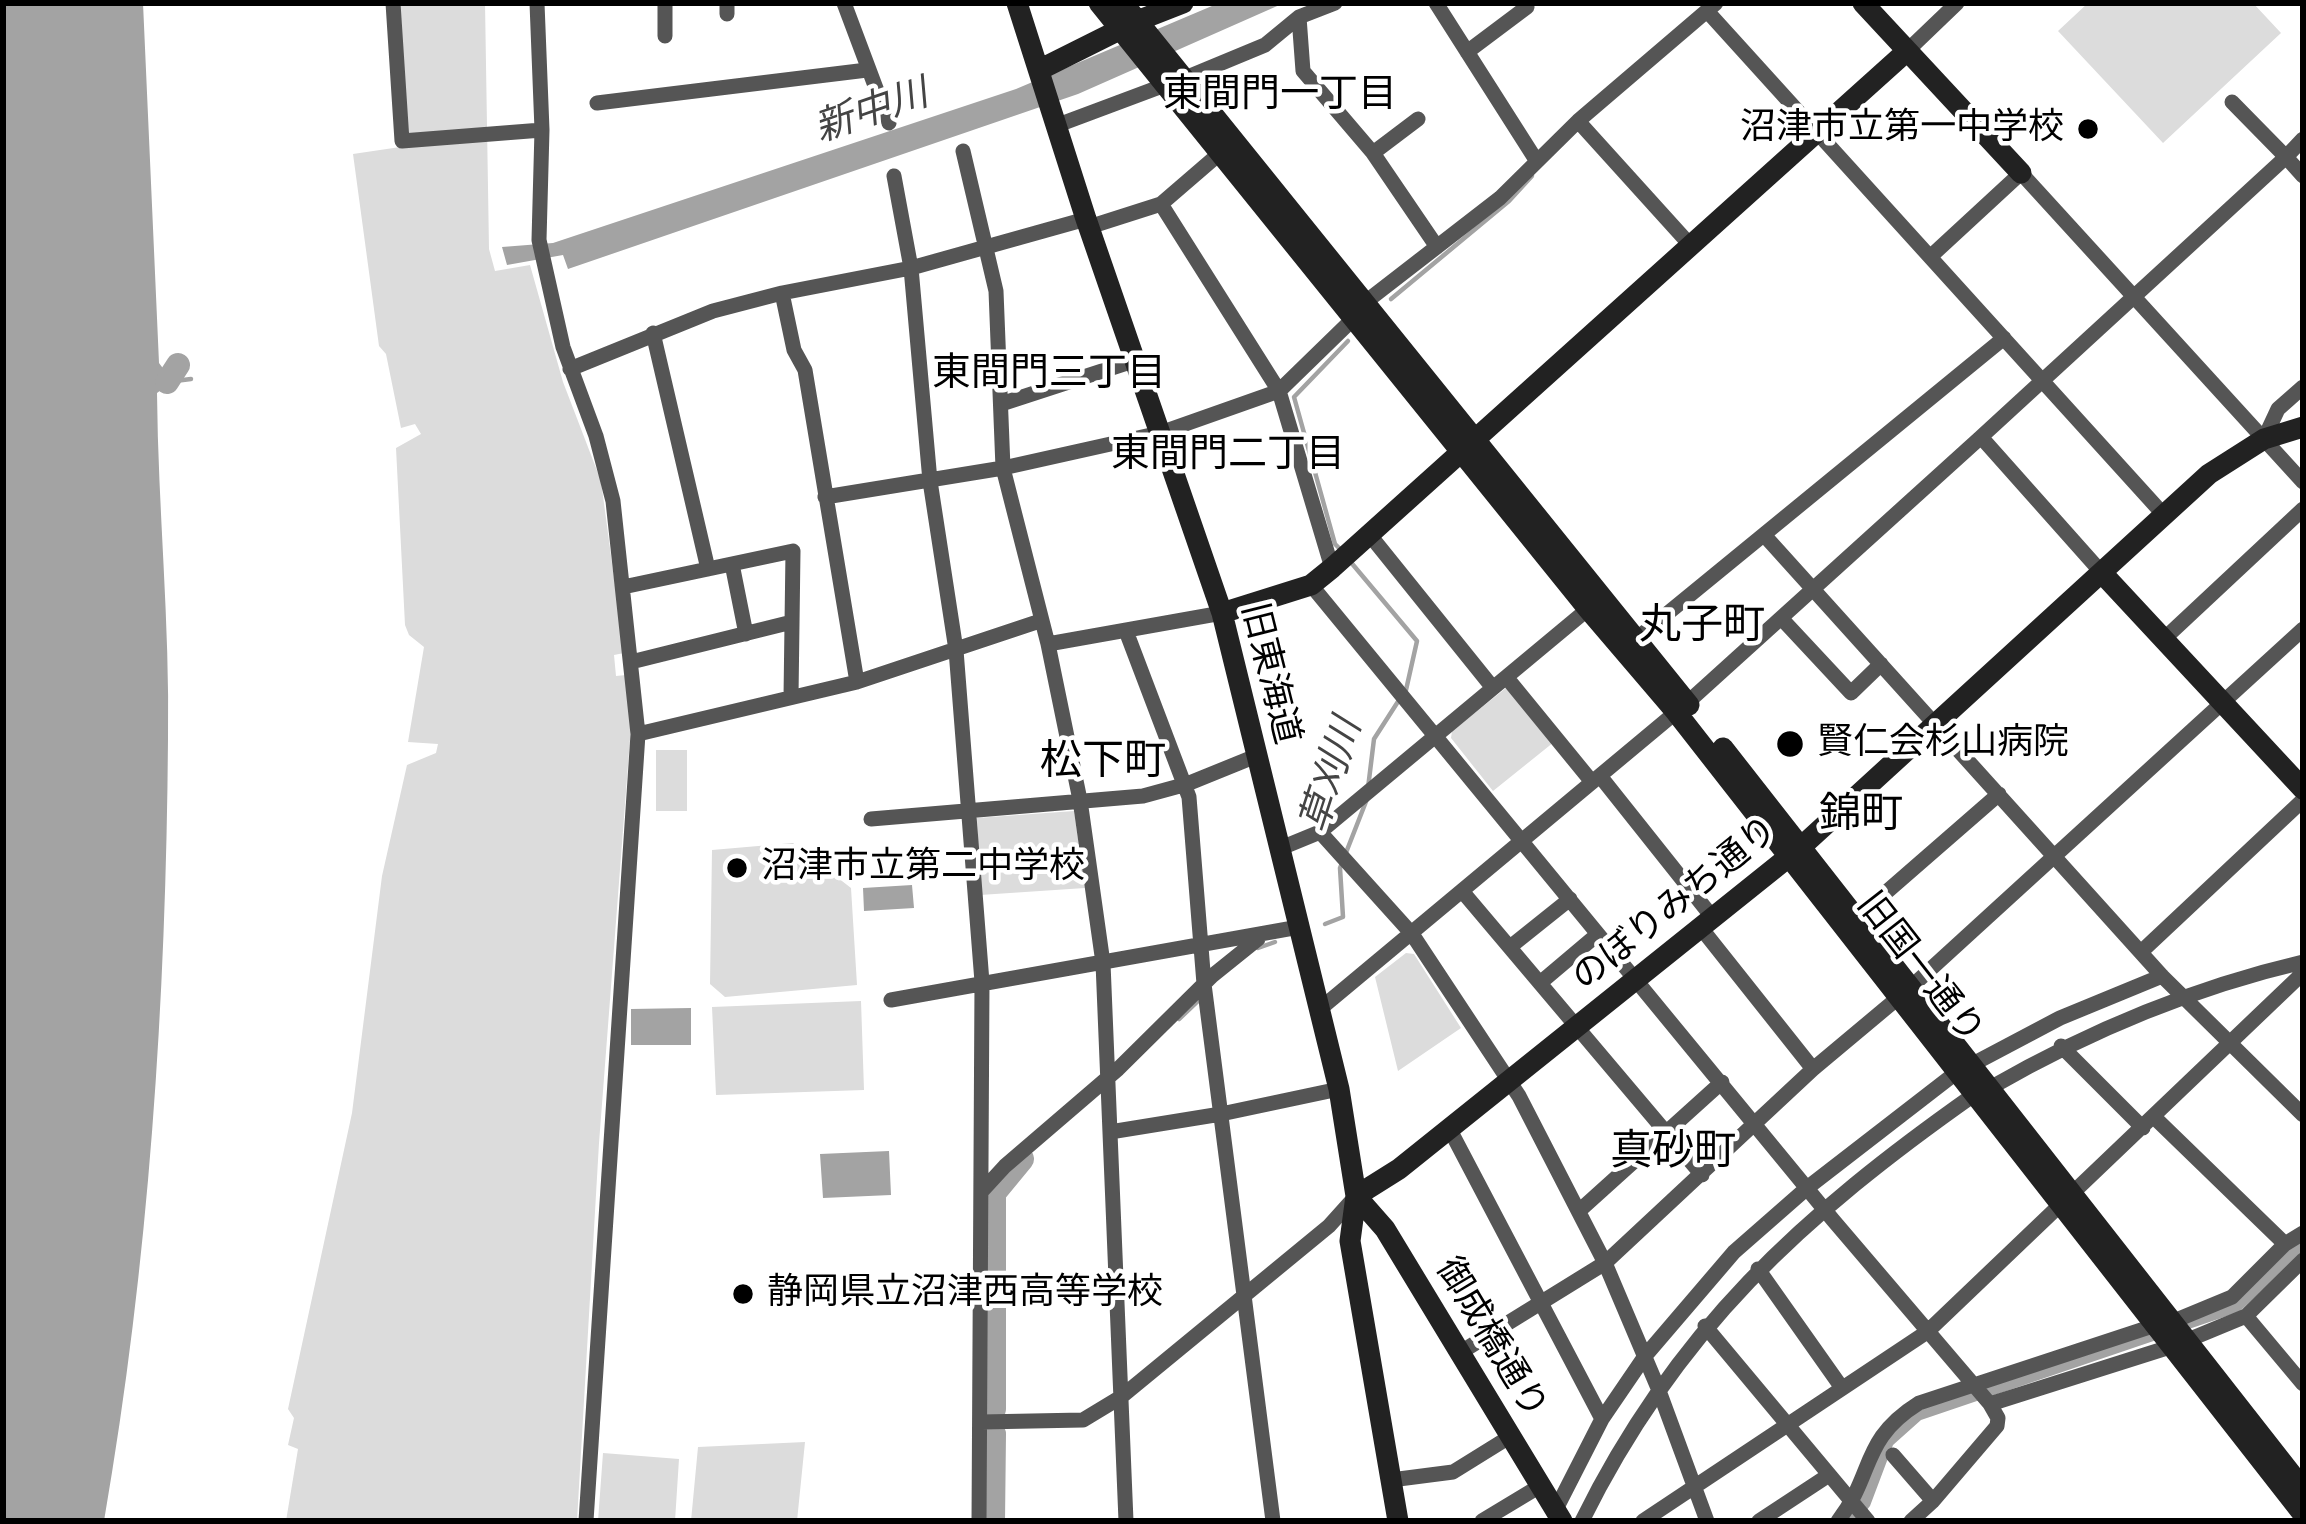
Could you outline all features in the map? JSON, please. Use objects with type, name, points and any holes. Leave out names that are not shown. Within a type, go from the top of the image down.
[{"type":"street","points":[[392,3],[402,141],[542,130]]},
{"type":"street","points":[[537,3],[542,130],[539,243],[569,369],[596,436],[613,501],[638,734],[586,1521]]},
{"type":"street","points":[[665,3],[665,36]]},
{"type":"street","points":[[844,3],[889,123]]},
{"type":"street","name":"旧東海道","points":[[1017,3],[1087,223],[1222,613],[1281,848],[1339,1089],[1356,1196],[1350,1241],[1398,1521]]},
{"type":"street","points":[[1099,3],[1131,21],[1171,78]]},
{"type":"street","points":[[1040,69],[1131,21],[1183,3]]},
{"type":"street","points":[[1056,117],[1265,45],[1299,17],[1335,3]]},
{"type":"street","points":[[1436,3],[1536,160]]},
{"type":"street","points":[[1863,3],[2303,482]]},
{"type":"street","points":[[1048,644],[1222,613],[1311,585],[1958,3]]},
{"type":"street","points":[[1467,52],[1527,7]]},
{"type":"street","points":[[824,497],[1004,468],[1160,434],[1279,392],[1358,312],[1500,198],[1578,122],[1712,7],[1816,134],[2163,514]]},
{"type":"street","points":[[1299,17],[1303,71],[1372,153],[1437,247]]},
{"type":"street","points":[[597,104],[867,70]]},
{"type":"street","name":"旧国一通り","points":[[1171,78],[1219,154],[1358,312]]},
{"type":"street","name":"旧国一通り","points":[[1171,78],[1467,446],[1635,640],[1682,708],[2171,1331],[2303,1514]]},
{"type":"street","points":[[2232,102],[2303,176]]},
{"type":"street","points":[[1372,153],[1418,119]]},
{"type":"street","points":[[1578,122],[1692,247]]},
{"type":"street","points":[[1320,1009],[1682,708],[2303,139]]},
{"type":"street","points":[[963,151],[996,291],[1004,468],[1048,644],[1080,800],[1103,963],[1126,1521]]},
{"type":"street","points":[[569,369],[712,311],[911,268],[1161,204],[1219,154]]},
{"type":"street","points":[[1930,257],[2021,173]]},
{"type":"street","points":[[893,176],[911,268],[930,481],[956,650],[982,982],[980,1521]]},
{"type":"street","points":[[1161,204],[1279,392],[1332,568]]},
{"type":"street","points":[[782,293],[794,350],[805,370],[857,682]]},
{"type":"street","points":[[653,333],[708,569]]},
{"type":"street","points":[[1635,640],[2004,338]]},
{"type":"street","points":[[1001,404],[1136,360]]},
{"type":"street","points":[[2264,439],[2278,410],[2303,387]]},
{"type":"street","name":"のぼりみち通り","points":[[1356,1196],[1400,1169],[1796,852],[2210,474],[2264,439],[2303,427]]},
{"type":"street","points":[[1981,437],[2303,790]]},
{"type":"street","name":"旧国一通り","points":[[1467,446],[1588,609],[1682,708]]},
{"type":"street","points":[[2164,638],[2303,509]]},
{"type":"street","points":[[1369,534],[1500,683],[1596,779],[1813,1069]]},
{"type":"street","points":[[1765,536],[2162,976],[2303,1115]]},
{"type":"street","points":[[623,587],[793,551],[791,698]]},
{"type":"street","points":[[732,564],[746,634]]},
{"type":"street","points":[[1311,585],[1990,1404],[1997,1426],[1911,1521]]},
{"type":"street","points":[[1281,848],[1320,832],[1588,609]]},
{"type":"street","points":[[1781,618],[1852,693],[1882,664]]},
{"type":"street","points":[[638,734],[857,682],[1040,621]]},
{"type":"street","points":[[631,662],[792,622]]},
{"type":"street","points":[[1461,1352],[1605,1263],[2303,628]]},
{"type":"street","points":[[1126,631],[1187,784],[1204,984],[1273,1521]]},
{"type":"street","points":[[871,818],[1143,796],[1256,756]]},
{"type":"street","points":[[1852,923],[1999,794]]},
{"type":"street","points":[[2140,952],[2303,800]]},
{"type":"street","points":[[1320,832],[1412,934],[1519,1096],[1605,1263],[1707,1521]]},
{"type":"street","points":[[1462,891],[1702,1175]]},
{"type":"street","points":[[1510,947],[1570,898]]},
{"type":"street","points":[[891,1000],[1299,927]]},
{"type":"street","points":[[982,1191],[1264,934]]},
{"type":"street","points":[[1540,983],[1598,934]]},
{"type":"street","points":[[1582,1521],[1658,1388],[1706,1326],[1758,1269],[1898,1149],[1983,1091],[2061,1046],[2184,997],[2303,962]]},
{"type":"street","points":[[1643,1521],[1927,1332],[2303,973]]},
{"type":"street","points":[[1556,1518],[1602,1419],[1645,1356],[1734,1252],[1807,1188],[1965,1068],[2060,1018],[2162,976]]},
{"type":"street","points":[[2061,1046],[2285,1244]]},
{"type":"street","points":[[1579,1211],[1722,1082]]},
{"type":"street","points":[[1110,1132],[1339,1089]]},
{"type":"street","points":[[1449,1128],[1602,1419]]},
{"type":"street","points":[[981,1422],[1084,1420],[1121,1397],[1329,1226],[1356,1196]]},
{"type":"street","name":"御成橋通り","points":[[1356,1196],[1384,1229],[1461,1352],[1556,1518]]},
{"type":"street","points":[[1990,1404],[2171,1331],[2232,1297],[2285,1244],[2303,1233]]},
{"type":"street","points":[[1838,1521],[1853,1502],[1876,1441],[1892,1420],[1919,1403],[2171,1331],[2246,1316],[2303,1260]]},
{"type":"street","points":[[1758,1269],[1842,1388]]},
{"type":"street","points":[[2246,1316],[2303,1384]]},
{"type":"street","points":[[1706,1326],[1867,1519]]},
{"type":"street","name":"旧国一通り","points":[[2171,1331],[2303,1489]]},
{"type":"street","points":[[1391,1480],[1453,1472],[1511,1436]]},
{"type":"street","points":[[1894,1455],[1933,1501]]},
{"type":"street","points":[[1759,1521],[1829,1475]]},
{"type":"street","points":[[1481,1521],[1540,1486]]},
{"type":"shaded area","points":[[3,3],[143,3],[159,363],[168,375],[165,387],[157,393],[168,696],[159,1034],[133,1327],[104,1521],[3,1521]]},
{"type":"shaded area","points":[[398,3],[485,3],[489,249],[495,271],[530,265],[563,382],[601,481],[624,653],[614,655],[616,676],[626,675],[631,726],[599,1143],[577,1521],[286,1521],[298,1449],[288,1445],[294,1418],[288,1409],[352,1113],[382,876],[407,765],[436,753],[438,744],[408,742],[424,647],[405,625],[396,448],[421,434],[415,424],[401,428],[386,354],[379,346],[353,154],[407,146]]},
{"type":"shaded area","points":[[1219,3],[1284,3],[1078,94],[568,269],[563,255],[507,265],[502,247],[553,243],[1016,89]]},
{"type":"shaded area","points":[[2088,3],[2253,3],[2281,33],[2163,143],[2058,31]]},
{"type":"shaded area","points":[[1506,688],[1554,742],[1493,791],[1451,738],[1452,731]]},
{"type":"shaded area","points":[[656,750],[687,750],[687,811],[656,811]]},
{"type":"shaded area","points":[[1074,811],[1085,888],[980,895],[977,818]]},
{"type":"shaded area","points":[[793,843],[851,888],[857,985],[725,997],[710,984],[712,850]]},
{"type":"shaded area","points":[[912,885],[914,908],[864,911],[863,888]]},
{"type":"shaded area","points":[[1406,953],[1414,954],[1461,1028],[1398,1071],[1375,977]]},
{"type":"shaded area","points":[[861,1001],[864,1090],[716,1095],[712,1007]]},
{"type":"shaded area","points":[[691,1008],[691,1045],[631,1045],[631,1009]]},
{"type":"shaded area","points":[[889,1151],[891,1195],[823,1198],[820,1154]]},
{"type":"shaded area","points":[[2303,1239],[2303,1252],[2239,1312],[1921,1420],[1893,1445],[1870,1506],[1858,1521],[1845,1521],[1874,1453],[1910,1416],[2196,1317]]},
{"type":"shaded area","points":[[805,1442],[797,1521],[691,1521],[698,1447]]},
{"type":"shaded area","points":[[603,1453],[679,1459],[675,1521],[598,1521]]},
{"type":"waterway","name":"草刈川","points":[[1391,299],[1509,201],[1532,176]]},
{"type":"waterway","name":"草刈川","points":[[1342,551],[1335,544],[1294,397],[1348,341]]},
{"type":"waterway","name":"新中川","points":[[167,382],[178,365]]},
{"type":"waterway","points":[[167,382],[191,379]]},
{"type":"waterway","name":"草刈川","points":[[1349,560],[1417,641],[1406,690]]},
{"type":"waterway","name":"草刈川","points":[[1368,788],[1374,739],[1399,700]]},
{"type":"waterway","name":"草刈川","points":[[1325,924],[1343,917],[1340,868],[1367,799]]},
{"type":"waterway","name":"草刈川","points":[[1258,948],[1275,942]]},
{"type":"waterway","name":"草刈川","points":[[1179,1019],[1201,998]]},
{"type":"waterway","name":"草刈川","points":[[994,1409],[994,1193],[1022,1159]]},
{"type":"waterway","name":"草刈川","points":[[993,1521],[994,1434]]},
{"type":"place","name":"沼津市立第一中学校","points":[[2088,129]]},
{"type":"place","name":"賢仁会杉山病院","points":[[1790,744]]},
{"type":"place","name":"沼津市立第二中学校","points":[[737,868]]},
{"type":"place","name":"静岡県立沼津西高等学校","points":[[743,1294]]},
{"type":"district","name":"東間門一丁目","points":[[1280,96]]},
{"type":"district","name":"東間門三丁目","points":[[1049,375]]},
{"type":"district","name":"東間門二丁目","points":[[1228,456]]},
{"type":"district","name":"丸子町","points":[[1702,627]]},
{"type":"district","name":"松下町","points":[[1103,763]]},
{"type":"district","name":"錦町","points":[[1861,816]]},
{"type":"district","name":"真砂町","points":[[1673,1153]]}]
